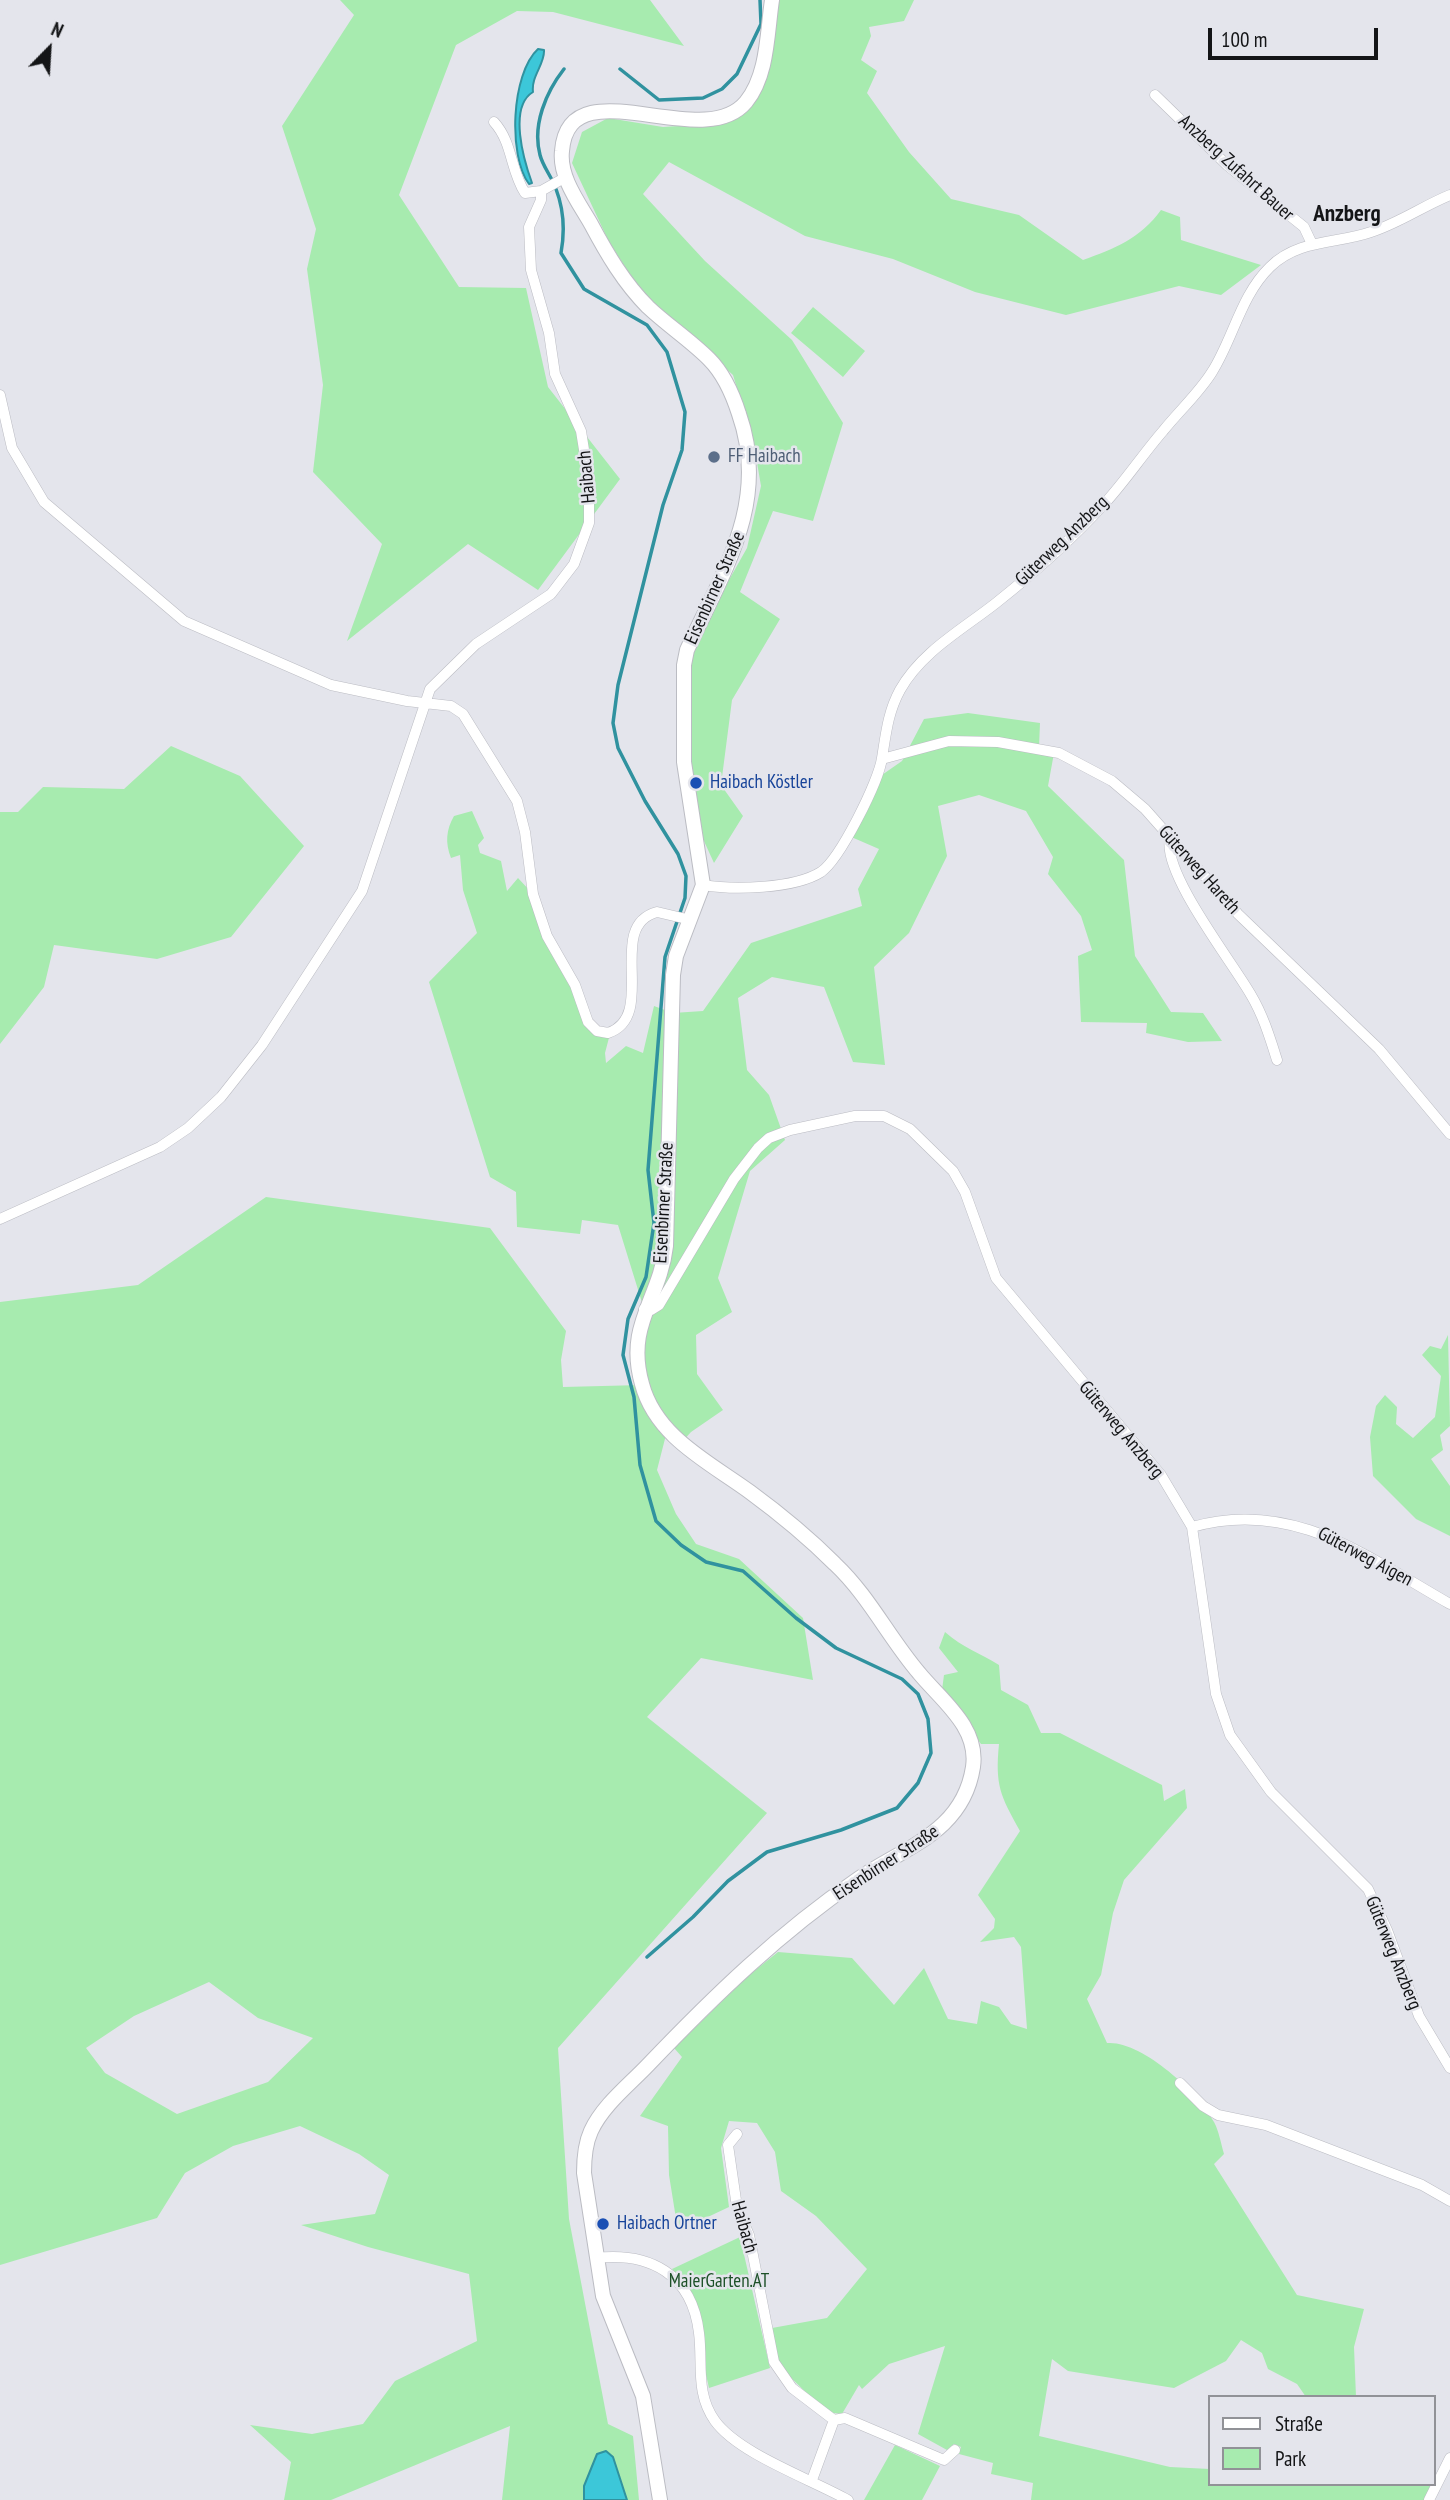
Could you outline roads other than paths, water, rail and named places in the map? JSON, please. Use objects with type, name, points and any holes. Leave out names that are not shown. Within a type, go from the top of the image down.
[{"type":"main road","name":"Eisenbirner Straße","points":[[660,2500],[643,2396],[610,2320],[596,2258],[584,2158],[591,2130],[599,2117],[738,1974],[857,1880],[920,1843],[947,1823],[965,1793],[973,1764],[971,1741],[959,1718],[905,1657],[850,1579],[761,1500],[667,1430],[648,1399],[640,1376],[638,1329],[644,1309],[660,1277],[666,1246],[673,975],[683,917],[703,885],[684,762],[684,665],[687,650],[746,516],[750,491],[747,442],[737,407],[719,371],[631,289],[561,180],[564,141],[574,124],[590,112],[612,110],[684,121],[724,116],[744,103],[760,74],[772,0]]},
{"type":"street","name":"Anzberg Zufahrt Bauer","points":[[1156,95],[1227,165],[1304,227],[1312,244]]},
{"type":"street","points":[[494,122],[507,139],[514,169],[525,193],[544,190],[561,180]]},
{"type":"street","name":"Haibach","points":[[0,1219],[160,1147],[204,1115],[236,1081],[362,891],[424,703],[437,680],[463,655],[541,602],[560,585],[578,557],[589,523],[590,496],[584,445],[555,373],[549,333],[536,299],[531,270],[530,227],[544,190]]},
{"type":"street","name":"Güterweg Anzberg","points":[[703,885],[744,890],[819,873],[850,835],[882,759],[882,741],[890,712],[911,673],[933,651],[1036,569],[1105,502],[1211,373],[1258,281],[1280,258],[1312,244],[1369,233],[1398,222],[1450,195]]},
{"type":"street","points":[[0,395],[12,448],[44,502],[166,608],[213,636],[318,680],[424,703],[445,704],[458,709],[513,793],[525,832],[538,916],[575,985],[584,1014],[597,1031],[612,1032],[620,1027],[628,1014],[632,999],[632,941],[639,923],[651,913],[683,917]]},
{"type":"street","name":"Güterweg Hareth","points":[[882,759],[949,741],[985,741],[1045,748],[1091,768],[1129,794],[1238,914],[1403,1074],[1450,1134]]},
{"type":"street","points":[[1170,839],[1170,853],[1180,876],[1208,928],[1254,1000],[1277,1060]]},
{"type":"street","name":"Güterweg Anzberg","points":[[644,1309],[651,1310],[659,1305],[734,1179],[769,1138],[790,1130],[872,1114],[895,1119],[942,1156],[965,1192],[996,1278],[1161,1475],[1192,1527],[1216,1694],[1230,1735],[1257,1776],[1368,1889],[1387,1930],[1419,2016],[1450,2068]]},
{"type":"street","name":"Güterweg Aigen","points":[[1192,1527],[1258,1519],[1308,1528],[1341,1542],[1450,1604]]},
{"type":"street","points":[[1180,2083],[1203,2106],[1218,2115],[1266,2125],[1422,2185],[1450,2201]]},
{"type":"street","name":"Haibach","points":[[737,2134],[728,2145],[737,2207],[748,2235],[774,2362],[792,2388],[834,2420],[854,2420],[944,2460],[955,2450]]},
{"type":"street","points":[[596,2258],[631,2256],[670,2273],[688,2299],[697,2323],[700,2385],[712,2418],[743,2445],[848,2500]]},
{"type":"street","points":[[812,2480],[834,2420]]},
{"type":"street","points":[[1429,2500],[1450,2458]]},
{"type":"water","points":[[538,49],[544,50],[544,55],[534,81],[533,92],[525,99],[521,109],[520,122],[522,148],[532,183],[529,184],[518,155],[516,115],[522,77]]},
{"type":"water","points":[[606,2451],[613,2457],[627,2500],[584,2500],[584,2486],[597,2454]]},
{"type":"waterway","points":[[620,69],[659,100],[703,98],[722,89],[737,74],[761,24],[760,0]]},
{"type":"waterway","points":[[564,69],[546,98],[538,132],[541,159],[561,205],[561,253],[584,289],[647,325],[667,352],[685,412],[682,450],[663,505],[618,685],[613,723],[618,748],[645,801],[678,854],[686,876],[685,898],[665,957],[648,1170],[654,1223],[646,1277],[628,1319],[623,1355],[634,1397],[640,1465],[656,1521],[681,1545],[706,1562],[743,1571],[796,1618],[836,1648],[902,1679],[918,1694],[928,1719],[931,1753],[918,1783],[897,1808],[841,1830],[767,1852],[728,1881],[693,1917],[647,1957]]},
{"type":"place","name":"FF Haibach","points":[[714,457]]},
{"type":"place","name":"Haibach Köstler","points":[[696,783]]},
{"type":"place","name":"Haibach Ortner","points":[[603,2224]]},
{"type":"district","name":"Anzberg","points":[[1347,214]]},
{"type":"park label","name":"MaierGarten.AT","points":[[719,2282]]}]
